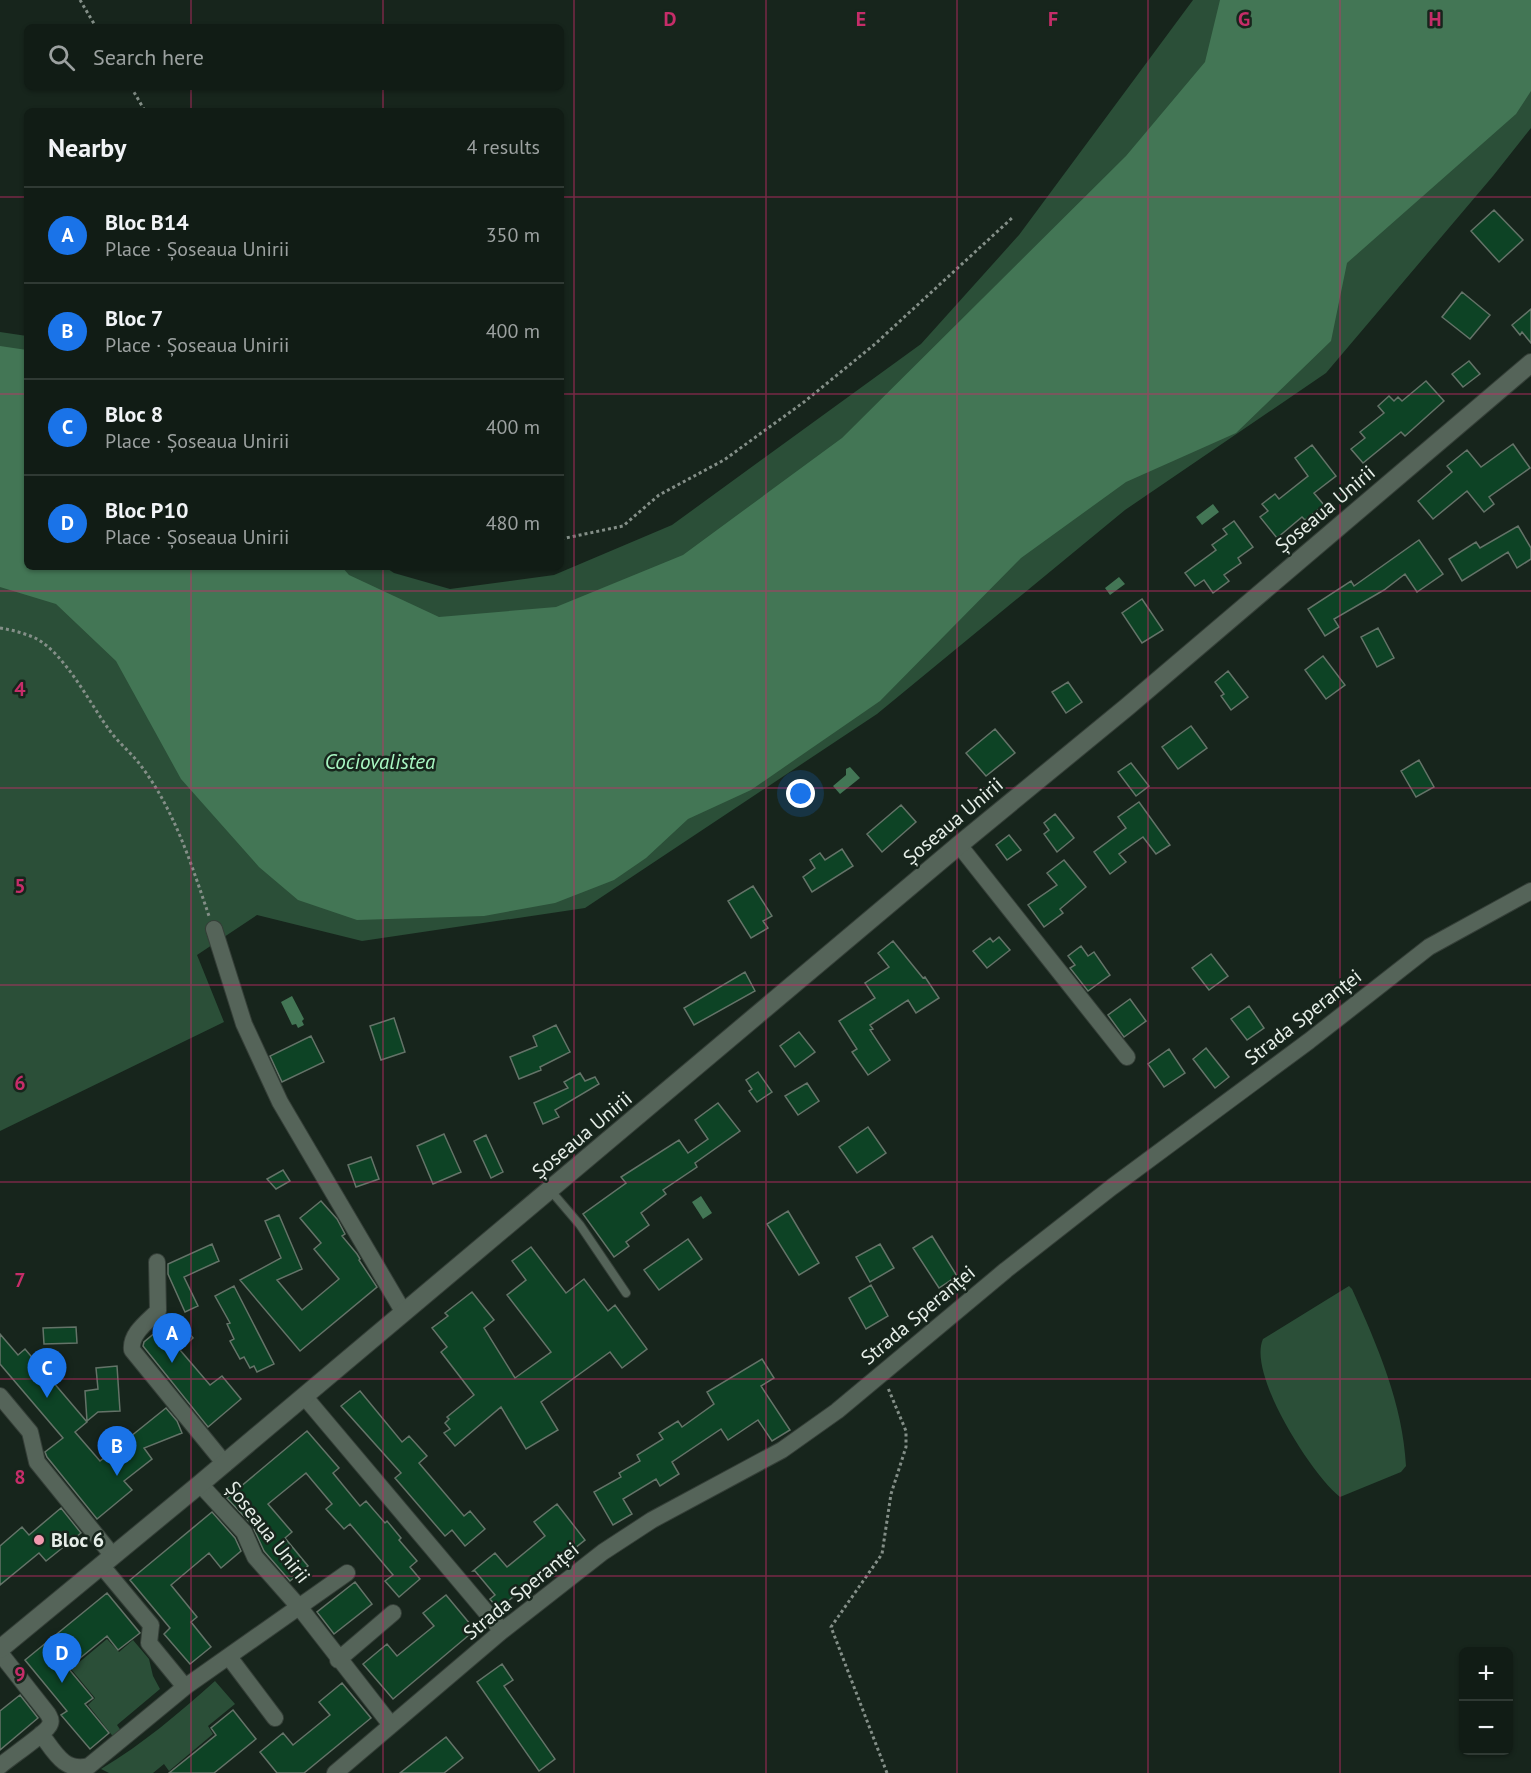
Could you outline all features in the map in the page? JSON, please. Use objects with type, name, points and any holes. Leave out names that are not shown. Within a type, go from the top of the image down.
[{"type":"main road","name":"Șoseaua Unirii","points":[[0,1651],[959,845],[1127,707],[1531,363]]},
{"type":"street","points":[[959,845],[1127,1057]]},
{"type":"street","name":"Strada Speranței","points":[[335,1773],[502,1631],[603,1552],[652,1520],[782,1450],[837,1411],[1006,1270],[1112,1186],[1310,1041],[1429,947],[1531,891]]},
{"type":"street","points":[[214,929],[244,1024],[280,1102],[404,1313]]},
{"type":"street","name":"Șoseaua Unirii","points":[[157,1262],[158,1311],[135,1336],[131,1346],[132,1350],[225,1464]]},
{"type":"street","points":[[0,1396],[30,1432],[37,1462],[151,1625],[149,1643],[186,1687]]},
{"type":"street","points":[[304,1396],[502,1631]]},
{"type":"street","name":"Șoseaua Unirii","points":[[200,1484],[244,1532],[255,1557],[300,1608],[338,1660],[391,1725]]},
{"type":"street","name":"Șoseaua Unirii","points":[[40,1734],[61,1760],[70,1767],[79,1769],[96,1761],[186,1687],[347,1573]]},
{"type":"street","points":[[338,1660],[393,1613]]},
{"type":"street","points":[[0,1651],[51,1720],[50,1726],[0,1766]]},
{"type":"street","points":[[229,1657],[275,1718]]},
{"type":"lane","points":[[550,1191],[580,1225],[626,1293]]},
{"type":"path","points":[[80,0],[94,24]]},
{"type":"path","points":[[133,90],[143,108]]},
{"type":"path","points":[[564,539],[623,526],[659,495],[724,460],[804,402],[875,344],[1012,218]]},
{"type":"path","points":[[0,628],[35,638],[48,646],[68,670],[110,732],[138,762],[160,795],[176,828],[190,860],[214,929]]},
{"type":"path","points":[[882,1372],[906,1431],[906,1447],[891,1494],[882,1554],[831,1627],[887,1773]]},
{"type":"shaded area","name":"Cociovalistea","points":[[1193,0],[1531,0],[1531,128],[1326,373],[1125,510],[877,714],[585,908],[362,941],[257,915],[197,955],[224,1022],[0,1131],[0,332],[24,336],[24,570],[390,570],[450,589],[554,575],[672,525],[921,344],[1019,235]]},
{"type":"shaded area","points":[[1349,1286],[1371,1332],[1387,1375],[1400,1420],[1406,1466],[1401,1472],[1340,1497],[1314,1468],[1285,1423],[1264,1375],[1261,1355],[1263,1339]]},
{"type":"shaded area","points":[[107,1639],[119,1652],[133,1640],[149,1659],[153,1676],[160,1689],[117,1725],[124,1735],[115,1739],[88,1705],[95,1698],[71,1669]]},
{"type":"shaded area","points":[[215,1681],[235,1704],[208,1726],[213,1734],[169,1771],[164,1764],[153,1773],[109,1773],[101,1769],[146,1739]]},
{"type":"water","name":"Cociovalistea","points":[[1220,0],[1531,0],[1531,91],[1516,114],[1347,263],[1331,341],[1236,433],[1126,482],[1021,558],[880,701],[751,790],[688,819],[646,858],[614,880],[555,903],[484,916],[357,920],[298,900],[259,867],[181,779],[116,661],[56,604],[0,587],[0,346],[24,350],[24,570],[345,570],[349,575],[439,617],[556,607],[683,555],[842,438],[1126,156],[1205,62]]},
{"type":"water","points":[[1213,504],[1219,512],[1202,525],[1196,517]]},
{"type":"water","points":[[1119,577],[1125,584],[1110,595],[1105,588]]},
{"type":"water","points":[[850,767],[860,778],[840,794],[833,786],[846,775],[846,769]]},
{"type":"water","points":[[292,996],[304,1019],[302,1021],[304,1025],[298,1028],[296,1024],[292,1025],[281,1002]]},
{"type":"water","points":[[701,1196],[712,1213],[703,1219],[692,1202]]},
{"type":"building","points":[[1494,210],[1523,240],[1499,262],[1471,231]]},
{"type":"building","points":[[1462,292],[1490,315],[1470,339],[1442,317]]},
{"type":"building","points":[[1531,309],[1531,343],[1512,325]]},
{"type":"building","points":[[1469,361],[1480,374],[1463,387],[1452,374]]},
{"type":"building","points":[[1426,381],[1444,401],[1405,436],[1401,432],[1363,463],[1351,449],[1365,438],[1360,432],[1384,413],[1378,406],[1389,396],[1394,401],[1398,397],[1402,401]]},
{"type":"building","points":[[1513,444],[1530,468],[1489,497],[1494,504],[1484,512],[1467,491],[1433,519],[1418,501],[1452,472],[1447,466],[1467,450],[1481,467]]},
{"type":"building","points":[[1312,445],[1336,476],[1314,493],[1324,505],[1305,520],[1302,517],[1277,538],[1260,517],[1268,511],[1262,504],[1275,494],[1279,499],[1308,476],[1295,458]]},
{"type":"building","points":[[1234,521],[1253,547],[1238,558],[1241,563],[1224,575],[1229,581],[1213,593],[1204,580],[1195,586],[1185,573],[1216,550],[1212,545],[1227,534],[1223,529]]},
{"type":"building","points":[[1518,526],[1531,548],[1531,559],[1517,568],[1508,552],[1462,581],[1449,559],[1476,542],[1480,548]]},
{"type":"building","points":[[1419,540],[1443,574],[1417,592],[1405,574],[1384,590],[1334,619],[1339,627],[1325,636],[1308,609],[1351,581],[1354,586]]},
{"type":"building","points":[[1142,599],[1163,630],[1142,643],[1122,613]]},
{"type":"building","points":[[1378,628],[1394,658],[1377,667],[1361,637]]},
{"type":"building","points":[[1323,656],[1345,685],[1326,699],[1305,670]]},
{"type":"building","points":[[1228,671],[1248,697],[1231,710],[1221,696],[1224,694],[1215,682]]},
{"type":"building","points":[[1068,682],[1082,702],[1066,713],[1052,692]]},
{"type":"building","points":[[1191,726],[1207,748],[1178,769],[1162,747]]},
{"type":"building","points":[[995,729],[1015,753],[986,776],[966,753]]},
{"type":"building","points":[[1419,760],[1434,787],[1416,797],[1401,771]]},
{"type":"building","points":[[1131,763],[1149,786],[1136,796],[1118,772]]},
{"type":"building","points":[[1139,802],[1170,845],[1156,854],[1143,837],[1119,854],[1126,862],[1110,874],[1094,852],[1126,828],[1118,817]]},
{"type":"building","points":[[901,805],[916,822],[882,852],[867,834]]},
{"type":"building","points":[[1055,814],[1074,838],[1057,852],[1044,834],[1049,830],[1044,823]]},
{"type":"building","points":[[1009,835],[1021,850],[1007,860],[996,845]]},
{"type":"building","points":[[842,849],[853,866],[812,892],[803,877],[815,868],[810,860],[820,853],[825,860]]},
{"type":"building","points":[[1064,860],[1086,887],[1060,909],[1063,913],[1044,927],[1028,905],[1057,885],[1047,873]]},
{"type":"building","points":[[753,886],[772,916],[763,921],[768,928],[751,938],[728,901]]},
{"type":"building","points":[[999,937],[1010,950],[987,968],[973,951],[990,938],[993,942]]},
{"type":"building","points":[[893,941],[923,978],[925,977],[939,998],[916,1013],[908,1000],[870,1025],[873,1029],[870,1030],[890,1060],[868,1075],[852,1052],[857,1049],[839,1021],[875,998],[865,983],[889,967],[878,953]]},
{"type":"building","points":[[1081,946],[1088,956],[1094,952],[1110,975],[1088,991],[1070,968],[1075,965],[1068,956]]},
{"type":"building","points":[[1211,954],[1228,976],[1209,990],[1192,968]]},
{"type":"building","points":[[745,972],[755,991],[694,1025],[684,1008]]},
{"type":"building","points":[[1130,999],[1146,1021],[1124,1037],[1108,1015]]},
{"type":"building","points":[[1249,1006],[1264,1028],[1247,1040],[1231,1019]]},
{"type":"building","points":[[394,1018],[405,1052],[381,1060],[370,1026]]},
{"type":"building","points":[[556,1025],[570,1052],[540,1067],[541,1070],[519,1079],[510,1057],[537,1046],[533,1036]]},
{"type":"building","points":[[799,1032],[815,1052],[795,1067],[780,1046]]},
{"type":"building","points":[[311,1036],[324,1062],[282,1082],[270,1056]]},
{"type":"building","points":[[1206,1048],[1229,1077],[1215,1088],[1193,1059]]},
{"type":"building","points":[[1169,1049],[1185,1073],[1164,1087],[1148,1064]]},
{"type":"building","points":[[758,1072],[772,1092],[757,1102],[749,1091],[752,1089],[746,1080]]},
{"type":"building","points":[[580,1073],[585,1081],[595,1077],[599,1084],[555,1110],[559,1117],[543,1124],[534,1103],[568,1088],[564,1082]]},
{"type":"building","points":[[807,1083],[819,1101],[798,1115],[785,1096]]},
{"type":"building","points":[[718,1103],[740,1131],[695,1163],[697,1167],[663,1190],[666,1194],[641,1213],[649,1225],[626,1242],[629,1246],[614,1257],[583,1214],[626,1183],[621,1177],[679,1140],[688,1153],[708,1139],[695,1120]]},
{"type":"building","points":[[868,1127],[886,1153],[857,1173],[839,1147]]},
{"type":"building","points":[[444,1134],[461,1172],[433,1184],[417,1146]]},
{"type":"building","points":[[486,1135],[503,1172],[491,1178],[474,1141]]},
{"type":"building","points":[[371,1157],[379,1179],[356,1187],[348,1165]]},
{"type":"building","points":[[283,1170],[290,1181],[276,1189],[267,1179]]},
{"type":"building","points":[[321,1201],[337,1219],[345,1234],[342,1236],[357,1254],[377,1287],[300,1351],[240,1280],[281,1258],[265,1221],[279,1215],[302,1269],[277,1280],[302,1310],[339,1279],[314,1249],[321,1243],[300,1218]]},
{"type":"building","points":[[788,1211],[819,1263],[799,1275],[767,1224]]},
{"type":"building","points":[[932,1236],[957,1276],[939,1288],[913,1248]]},
{"type":"building","points":[[688,1239],[702,1259],[659,1290],[644,1270]]},
{"type":"building","points":[[212,1244],[219,1261],[184,1277],[198,1306],[185,1312],[168,1274],[168,1264]]},
{"type":"building","points":[[880,1244],[894,1268],[870,1282],[856,1257]]},
{"type":"building","points":[[531,1247],[566,1293],[584,1279],[608,1311],[615,1305],[647,1349],[622,1368],[610,1352],[541,1402],[558,1430],[526,1449],[501,1407],[455,1446],[444,1433],[450,1429],[445,1423],[449,1419],[447,1417],[474,1395],[441,1352],[447,1347],[432,1328],[448,1316],[445,1313],[472,1292],[494,1320],[484,1328],[515,1378],[551,1352],[507,1295],[526,1280],[512,1261]]},
{"type":"building","points":[[871,1285],[888,1316],[866,1329],[849,1298]]},
{"type":"building","points":[[234,1286],[274,1364],[257,1372],[254,1366],[250,1368],[244,1357],[240,1359],[230,1341],[234,1339],[227,1324],[230,1323],[215,1296]]},
{"type":"building","points":[[175,1316],[193,1338],[180,1350],[210,1385],[222,1376],[241,1399],[208,1427],[143,1346],[144,1342]]},
{"type":"building","points":[[76,1327],[77,1343],[44,1344],[43,1328]]},
{"type":"building","points":[[0,1334],[18,1355],[25,1349],[87,1422],[75,1432],[100,1461],[166,1408],[177,1421],[182,1433],[144,1448],[152,1459],[124,1481],[132,1490],[97,1519],[47,1457],[45,1452],[63,1438],[0,1364]]},
{"type":"building","points":[[762,1359],[774,1378],[761,1386],[790,1430],[772,1441],[758,1420],[728,1440],[721,1429],[672,1462],[679,1474],[660,1486],[656,1479],[623,1499],[632,1514],[613,1525],[594,1492],[621,1477],[619,1473],[640,1461],[637,1455],[663,1439],[659,1433],[678,1421],[682,1427],[714,1404],[707,1392]]},
{"type":"building","points":[[117,1366],[120,1411],[98,1412],[87,1421],[85,1391],[98,1389],[96,1368]]},
{"type":"building","points":[[360,1391],[402,1442],[409,1436],[427,1456],[419,1463],[464,1516],[470,1511],[485,1529],[465,1546],[452,1530],[445,1536],[395,1478],[401,1473],[341,1406]]},
{"type":"building","points":[[307,1431],[339,1468],[333,1473],[360,1506],[366,1501],[385,1523],[387,1521],[417,1561],[410,1567],[420,1579],[399,1597],[385,1581],[393,1575],[350,1524],[344,1529],[326,1509],[332,1504],[306,1473],[268,1504],[292,1532],[285,1538],[308,1566],[290,1581],[264,1551],[252,1525],[227,1498]]},
{"type":"building","points":[[557,1504],[585,1540],[498,1609],[490,1599],[495,1595],[473,1571],[495,1553],[507,1567],[545,1536],[534,1522]]},
{"type":"building","name":"Bloc 6","points":[[61,1508],[81,1533],[46,1561],[39,1553],[0,1585],[0,1546],[22,1527],[29,1535]]},
{"type":"building","points":[[212,1512],[235,1538],[241,1551],[221,1568],[209,1553],[171,1585],[197,1617],[191,1622],[211,1647],[190,1664],[164,1634],[170,1628],[130,1580]]},
{"type":"building","points":[[355,1582],[372,1604],[334,1634],[317,1612]]},
{"type":"building","points":[[107,1593],[140,1633],[118,1650],[107,1636],[68,1668],[93,1698],[85,1704],[109,1733],[90,1749],[61,1715],[67,1711],[25,1660]]},
{"type":"building","points":[[446,1595],[475,1630],[393,1699],[363,1664],[387,1644],[397,1656],[434,1626],[423,1613]]},
{"type":"building","points":[[502,1664],[513,1680],[504,1686],[555,1759],[539,1771],[477,1682]]},
{"type":"building","points":[[342,1683],[371,1718],[304,1773],[277,1773],[260,1752],[283,1733],[293,1745],[330,1715],[319,1702]]},
{"type":"building","points":[[20,1695],[38,1718],[0,1750],[0,1711]]},
{"type":"building","points":[[233,1710],[256,1739],[214,1773],[169,1773],[216,1735],[211,1728]]},
{"type":"building","points":[[446,1737],[463,1758],[444,1773],[400,1773]]},
{"type":"place","name":"Bloc B14","points":[[172,1363]]},
{"type":"place","name":"Bloc 8","points":[[47,1398]]},
{"type":"place","name":"Bloc 7","points":[[117,1476]]},
{"type":"place","name":"Bloc 6","points":[[39,1540]]},
{"type":"place","name":"Bloc P10","points":[[62,1683]]}]
